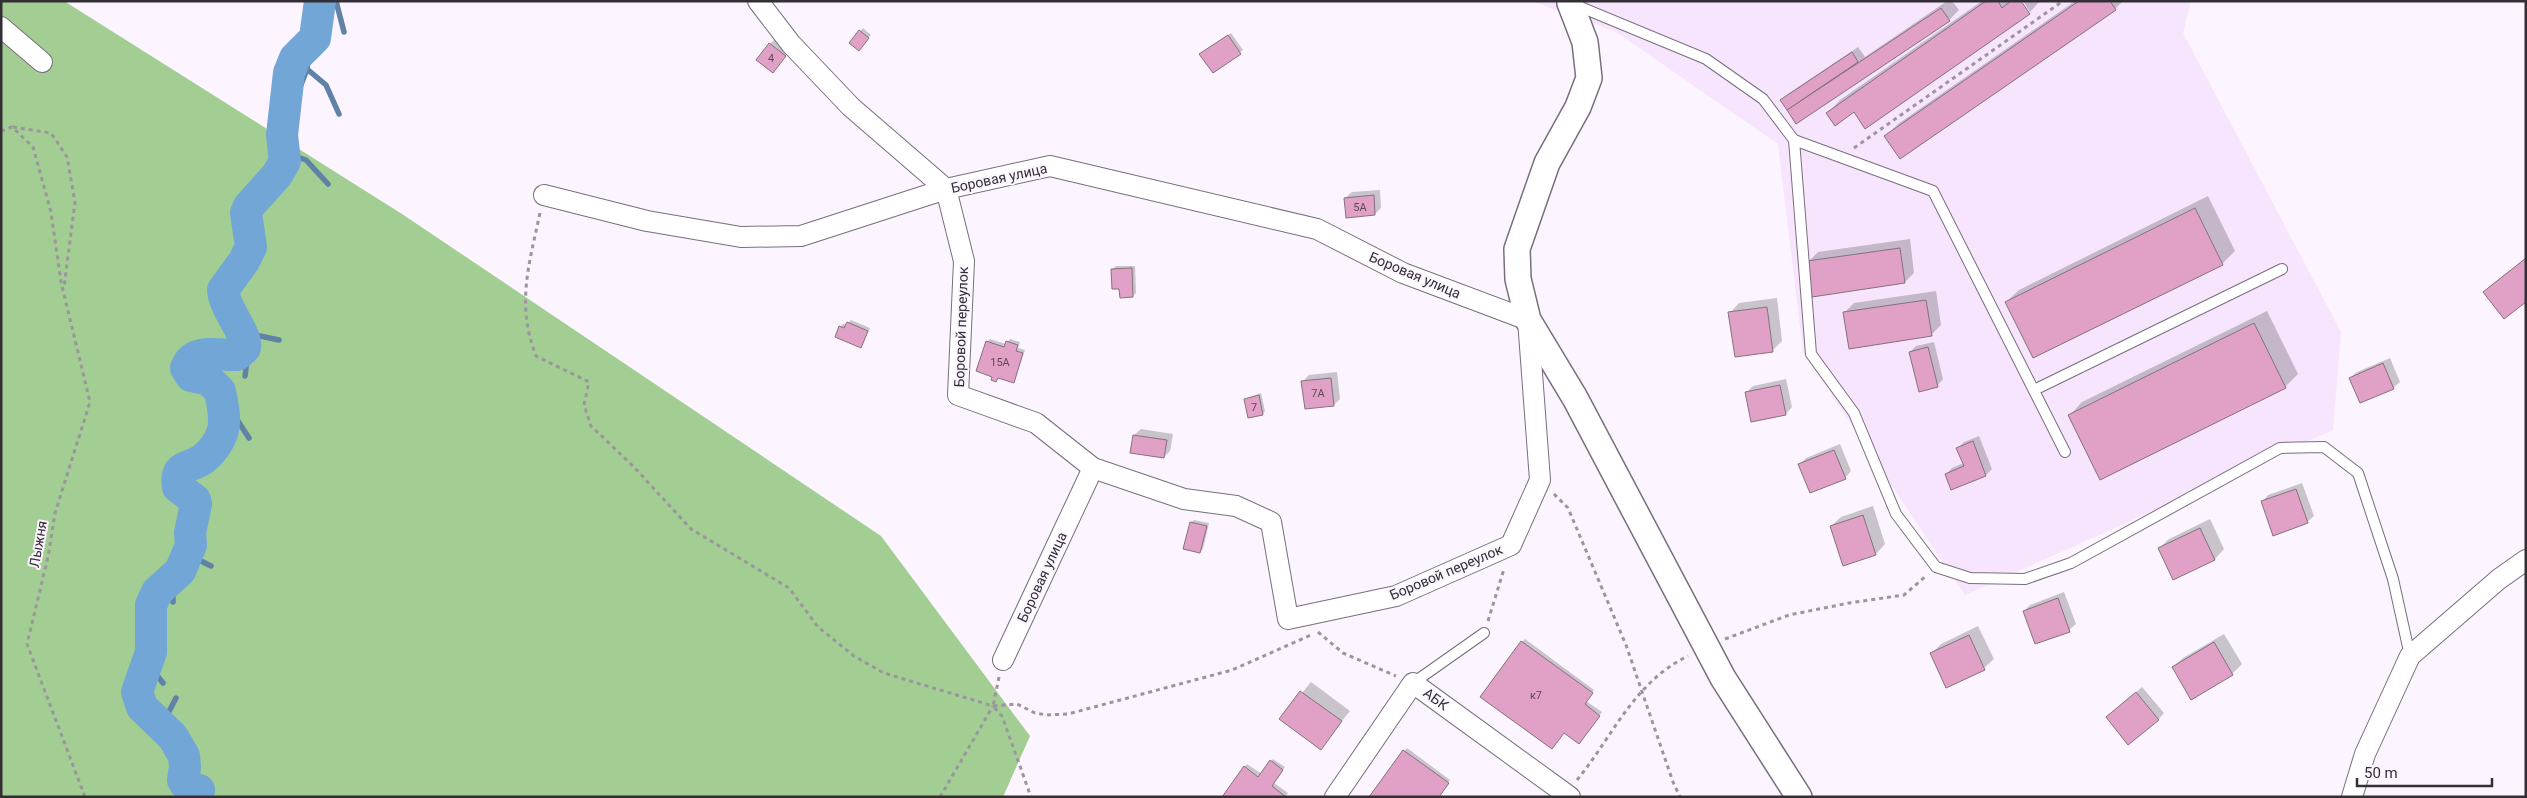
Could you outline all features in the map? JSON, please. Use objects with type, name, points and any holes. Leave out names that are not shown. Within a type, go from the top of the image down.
[{"type":"street","points":[[758,1],[791,44],[850,107],[946,189]]},
{"type":"street","points":[[1568,2],[1585,42],[1589,78],[1578,107],[1547,163],[1518,249],[1518,279],[1528,320],[1575,398],[1723,678],[1799,797]]},
{"type":"street","points":[[1,27],[42,62]]},
{"type":"street","name":"Боровая улица","points":[[544,195],[647,221],[741,237],[801,236],[946,189],[1050,166],[1317,229],[1403,273],[1528,320]]},
{"type":"street","name":"Боровой переулок","points":[[946,189],[964,261],[958,395],[1036,423],[1093,468],[1184,499],[1236,506],[1271,522],[1288,619],[1312,623],[1396,596],[1511,545],[1540,480],[1528,320]]},
{"type":"street","name":"Боровая улица","points":[[1003,660],[1093,468]]},
{"type":"street","points":[[2352,797],[2365,754],[2410,656],[2499,578],[2526,560]]},
{"type":"street","name":"АБК","points":[[1335,797],[1413,683],[1568,795]]},
{"type":"lane","points":[[1568,2],[1706,59],[1763,99],[1794,140],[1811,354],[1854,413],[1896,514],[1936,567],[1970,578],[2025,579],[2071,563],[2280,448],[2324,447],[2358,473],[2393,579],[2410,656]]},
{"type":"lane","points":[[1794,140],[1933,190],[2065,452]]},
{"type":"lane","points":[[2034,390],[2282,269]]},
{"type":"lane","points":[[1413,683],[1484,634]]},
{"type":"path","points":[[1841,157],[2063,1]]},
{"type":"path","name":"Лыжня","points":[[1,131],[12,127],[50,133],[67,157],[75,202],[63,291]]},
{"type":"path","name":"Лыжня","points":[[12,127],[33,147],[51,212],[63,291],[90,402],[55,513],[48,557],[27,644],[85,797]]},
{"type":"path","points":[[544,195],[525,289],[527,332],[536,356],[589,382],[584,404],[591,426],[641,474],[691,529],[789,588],[818,627],[854,656],[884,673],[993,706],[1017,704],[1034,713],[1047,715],[1084,712],[1232,670],[1312,623],[1344,653],[1413,683]]},
{"type":"path","points":[[1540,480],[1568,508],[1626,645],[1641,692],[1680,797]]},
{"type":"path","points":[[1484,634],[1511,545]]},
{"type":"path","points":[[1568,795],[1641,692],[1668,666],[1707,647],[1789,616],[1849,603],[1904,595],[1936,567]]},
{"type":"path","points":[[940,797],[993,706],[1003,660]]},
{"type":"path","points":[[993,706],[1002,716],[1031,797]]},
{"type":"shaded area","points":[[1531,1],[2191,1],[2183,33],[2341,332],[2333,430],[1965,595],[1803,352],[1778,144],[1616,32]]},
{"type":"green space","points":[[1,1],[64,1],[402,214],[881,536],[1030,736],[1003,797],[1,797]]},
{"type":"building","points":[[1986,1],[1998,1],[2002,8],[2011,1],[2021,1],[2030,14],[1865,129],[1854,112],[1835,126],[1826,113]]},
{"type":"building","points":[[2079,1],[2110,1],[2116,10],[1900,159],[1884,136]]},
{"type":"building","points":[[1941,8],[1950,21],[1796,124],[1787,110]]},
{"type":"building","points":[[859,30],[869,38],[859,51],[849,43]]},
{"type":"building","points":[[1228,35],[1241,54],[1213,73],[1199,54]]},
{"type":"building","points":[[769,43],[786,56],[773,73],[756,60]]},
{"type":"building","points":[[1852,52],[1858,62],[1787,110],[1780,100]]},
{"type":"building","points":[[1374,195],[1375,215],[1346,218],[1344,198]]},
{"type":"building","points":[[2195,208],[2223,265],[2033,358],[2005,302]]},
{"type":"building","points":[[1900,248],[1905,283],[1812,297],[1807,261]]},
{"type":"building","points":[[2526,258],[2526,302],[2504,319],[2483,292]]},
{"type":"building","points":[[1132,268],[1133,297],[1120,298],[1119,289],[1112,289],[1111,269]]},
{"type":"building","points":[[1926,300],[1932,336],[1849,349],[1843,312]]},
{"type":"building","points":[[1767,307],[1773,352],[1735,357],[1728,312]]},
{"type":"building","points":[[847,322],[868,331],[861,348],[835,337],[839,326],[844,328]]},
{"type":"building","points":[[2254,323],[2286,388],[2100,480],[2068,415]]},
{"type":"building","points":[[986,341],[1004,347],[1006,341],[1018,345],[1016,351],[1023,353],[1014,383],[998,378],[996,382],[991,380],[992,377],[976,371]]},
{"type":"building","points":[[1928,347],[1938,387],[1919,392],[1909,352]]},
{"type":"building","points":[[2383,363],[2394,389],[2360,403],[2349,378]]},
{"type":"building","points":[[1331,378],[1334,406],[1305,409],[1301,381]]},
{"type":"building","points":[[1780,385],[1786,415],[1751,422],[1745,392]]},
{"type":"building","points":[[1259,395],[1263,415],[1248,418],[1244,399]]},
{"type":"building","points":[[1133,435],[1167,440],[1164,458],[1130,453]]},
{"type":"building","points":[[1973,441],[1986,476],[1951,490],[1945,474],[1964,466],[1956,448]]},
{"type":"building","points":[[1834,450],[1846,479],[1810,493],[1798,464]]},
{"type":"building","points":[[2296,489],[2308,523],[2273,536],[2261,501]]},
{"type":"building","points":[[1863,515],[1876,555],[1843,566],[1830,526]]},
{"type":"building","points":[[1190,522],[1207,526],[1200,553],[1183,549]]},
{"type":"building","points":[[2200,528],[2215,560],[2173,580],[2158,548]]},
{"type":"building","points":[[2058,598],[2070,632],[2035,644],[2023,611]]},
{"type":"building","points":[[1969,635],[1985,670],[1946,688],[1930,653]]},
{"type":"building","points":[[1521,641],[1593,693],[1585,704],[1600,716],[1579,744],[1564,733],[1552,749],[1480,697]]},
{"type":"building","points":[[2214,642],[2233,675],[2191,700],[2172,667]]},
{"type":"building","points":[[1300,691],[1342,721],[1321,750],[1279,719]]},
{"type":"building","points":[[2136,692],[2159,720],[2128,745],[2106,717]]},
{"type":"building","points":[[1403,750],[1449,783],[1439,797],[1369,797]]},
{"type":"building","points":[[1270,760],[1283,770],[1272,786],[1286,797],[1222,797],[1244,766],[1258,777]]},
{"type":"waterway","points":[[307,1],[317,26]]},
{"type":"waterway","points":[[196,797],[199,790],[188,788],[183,780],[184,756],[173,737],[142,707],[137,692],[151,652],[151,605],[157,592],[180,571],[191,545],[190,533],[196,504],[195,500],[178,487],[178,474],[184,468],[198,462],[210,453],[220,438],[224,425],[220,391],[209,380],[191,376],[186,368],[195,357],[208,354],[237,355],[245,348],[243,336],[227,305],[223,290],[244,261],[251,247],[246,213],[249,206],[277,175],[285,161],[282,135],[289,73],[295,58],[315,38],[320,1]]},
{"type":"waterway","points":[[336,1],[344,32]]},
{"type":"waterway","points":[[310,44],[307,69],[326,85],[339,114]]},
{"type":"waterway","points":[[282,135],[307,69]]},
{"type":"waterway","points":[[285,153],[306,160],[328,184]]},
{"type":"waterway","points":[[241,332],[279,340]]},
{"type":"waterway","points":[[245,348],[247,361],[245,376]]},
{"type":"waterway","points":[[222,405],[232,412],[249,438]]},
{"type":"waterway","points":[[187,554],[211,566]]},
{"type":"waterway","points":[[173,602],[173,593],[185,578],[183,566]]},
{"type":"waterway","points":[[148,664],[163,683]]},
{"type":"waterway","points":[[162,725],[176,698]]}]
